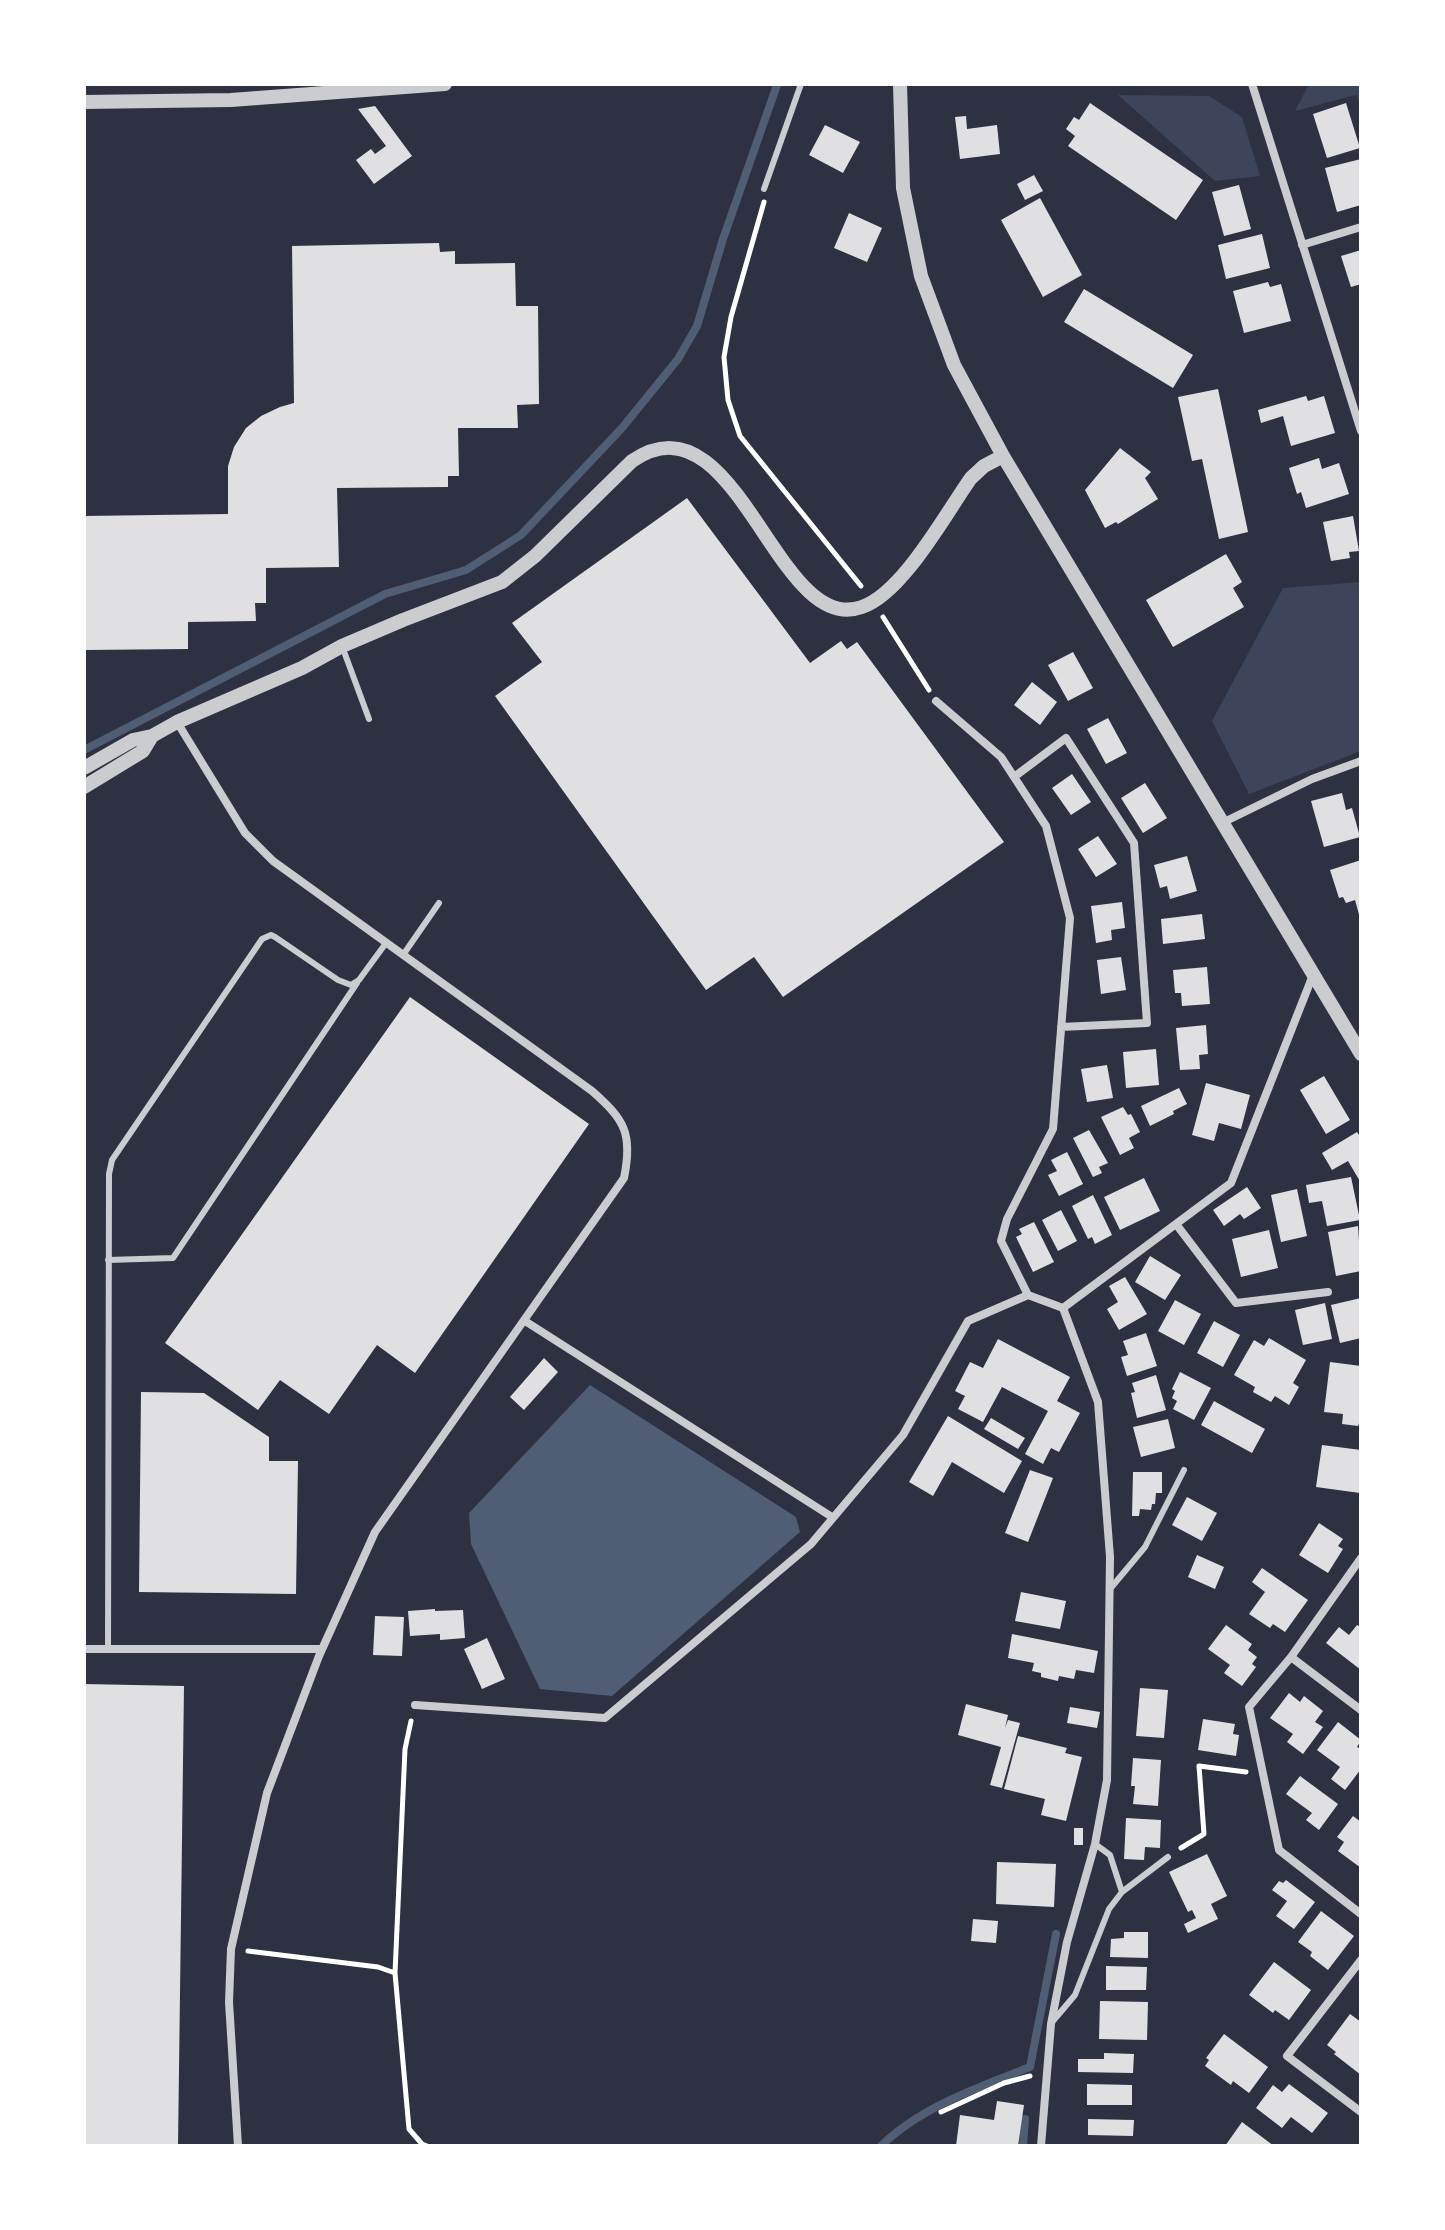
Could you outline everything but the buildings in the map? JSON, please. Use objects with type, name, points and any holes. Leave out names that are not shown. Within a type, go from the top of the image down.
[{"type":"street","points":[[84,102],[231,100],[445,84]]},
{"type":"street","points":[[900,84],[903,188],[921,276],[954,365],[1003,456],[1361,1054]]},
{"type":"street","points":[[1252,84],[1361,431]]},
{"type":"street","points":[[1302,245],[1361,227]]},
{"type":"street","points":[[84,768],[133,740],[152,736],[177,722],[302,668],[342,646],[502,582],[535,556],[632,461],[649,450],[663,447],[703,459],[721,476],[798,581],[818,602],[840,611],[868,604],[904,575],[971,478],[984,466],[1003,456]]},
{"type":"street","points":[[936,701],[1001,757],[1046,826],[1070,918],[1053,1129],[1007,1219],[1001,1241],[1028,1295],[1063,1308],[1098,1402],[1110,1557],[1107,1780],[1095,1844],[1067,1942],[1051,2024],[1041,2146]]},
{"type":"street","points":[[177,722],[245,833],[273,861],[592,1091],[612,1108],[628,1134],[629,1155],[624,1178],[375,1532],[322,1649],[267,1793],[231,1949],[229,2002],[238,2146]]},
{"type":"street","points":[[84,787],[143,751],[152,736]]},
{"type":"street","points":[[1014,777],[1066,738],[1134,843],[1147,1023],[1061,1027]]},
{"type":"street","points":[[1221,824],[1312,779],[1361,761]]},
{"type":"street","points":[[1063,1308],[1231,1183],[1313,975]]},
{"type":"street","points":[[1176,1224],[1236,1303],[1328,1292]]},
{"type":"street","points":[[415,1705],[605,1718],[799,1554],[903,1435],[968,1321],[1028,1295]]},
{"type":"street","points":[[525,1321],[832,1517]]},
{"type":"street","points":[[1361,1558],[1291,1657],[1249,1707],[1279,1850],[1361,1914]]},
{"type":"street","points":[[84,1649],[322,1649]]},
{"type":"street","points":[[1291,1657],[1361,1710]]},
{"type":"street","points":[[1361,1960],[1287,2056],[1361,2112]]},
{"type":"lane","points":[[764,189],[801,84]]},
{"type":"lane","points":[[342,646],[369,719]]},
{"type":"lane","points":[[403,955],[439,903]]},
{"type":"lane","points":[[108,1649],[108,1260],[109,1174],[112,1160],[262,939],[271,935],[275,937],[345,985],[359,980]]},
{"type":"lane","points":[[108,1260],[173,1258],[386,943]]},
{"type":"lane","points":[[1110,1589],[1145,1547],[1184,1470]]},
{"type":"lane","points":[[1095,1844],[1110,1855],[1122,1892]]},
{"type":"lane","points":[[1051,2024],[1075,1995],[1109,1909],[1122,1892],[1168,1857]]},
{"type":"path","points":[[764,189],[764,207],[731,317],[724,357],[728,400],[740,436],[868,604],[936,701]]},
{"type":"path","points":[[415,1705],[405,1749],[395,1973],[409,2129],[427,2146]]},
{"type":"path","points":[[1168,1857],[1204,1834],[1199,1766],[1225,1770]]},
{"type":"path","points":[[231,1949],[378,1967],[395,1973]]},
{"type":"path","points":[[941,2112],[1004,2083],[1047,2073]]},
{"type":"shaded area","points":[[1309,84],[1361,85],[1361,107],[1356,95],[1295,111]]},
{"type":"shaded area","points":[[1118,95],[1209,96],[1242,117],[1260,176],[1215,181]]},
{"type":"shaded area","points":[[1361,582],[1361,751],[1249,794],[1212,721],[1283,588]]},
{"type":"shaded area","points":[[590,1385],[796,1517],[800,1532],[612,1696],[540,1689],[471,1544],[469,1513]]},
{"type":"waterway","points":[[84,750],[385,594],[466,570],[521,535],[622,428],[678,359],[697,326],[723,239],[777,85]]},
{"type":"waterway","points":[[881,2146],[932,2109],[1030,2067],[1056,1934]]},
{"type":"waterway","points":[[1023,2146],[1025,2119]]}]
